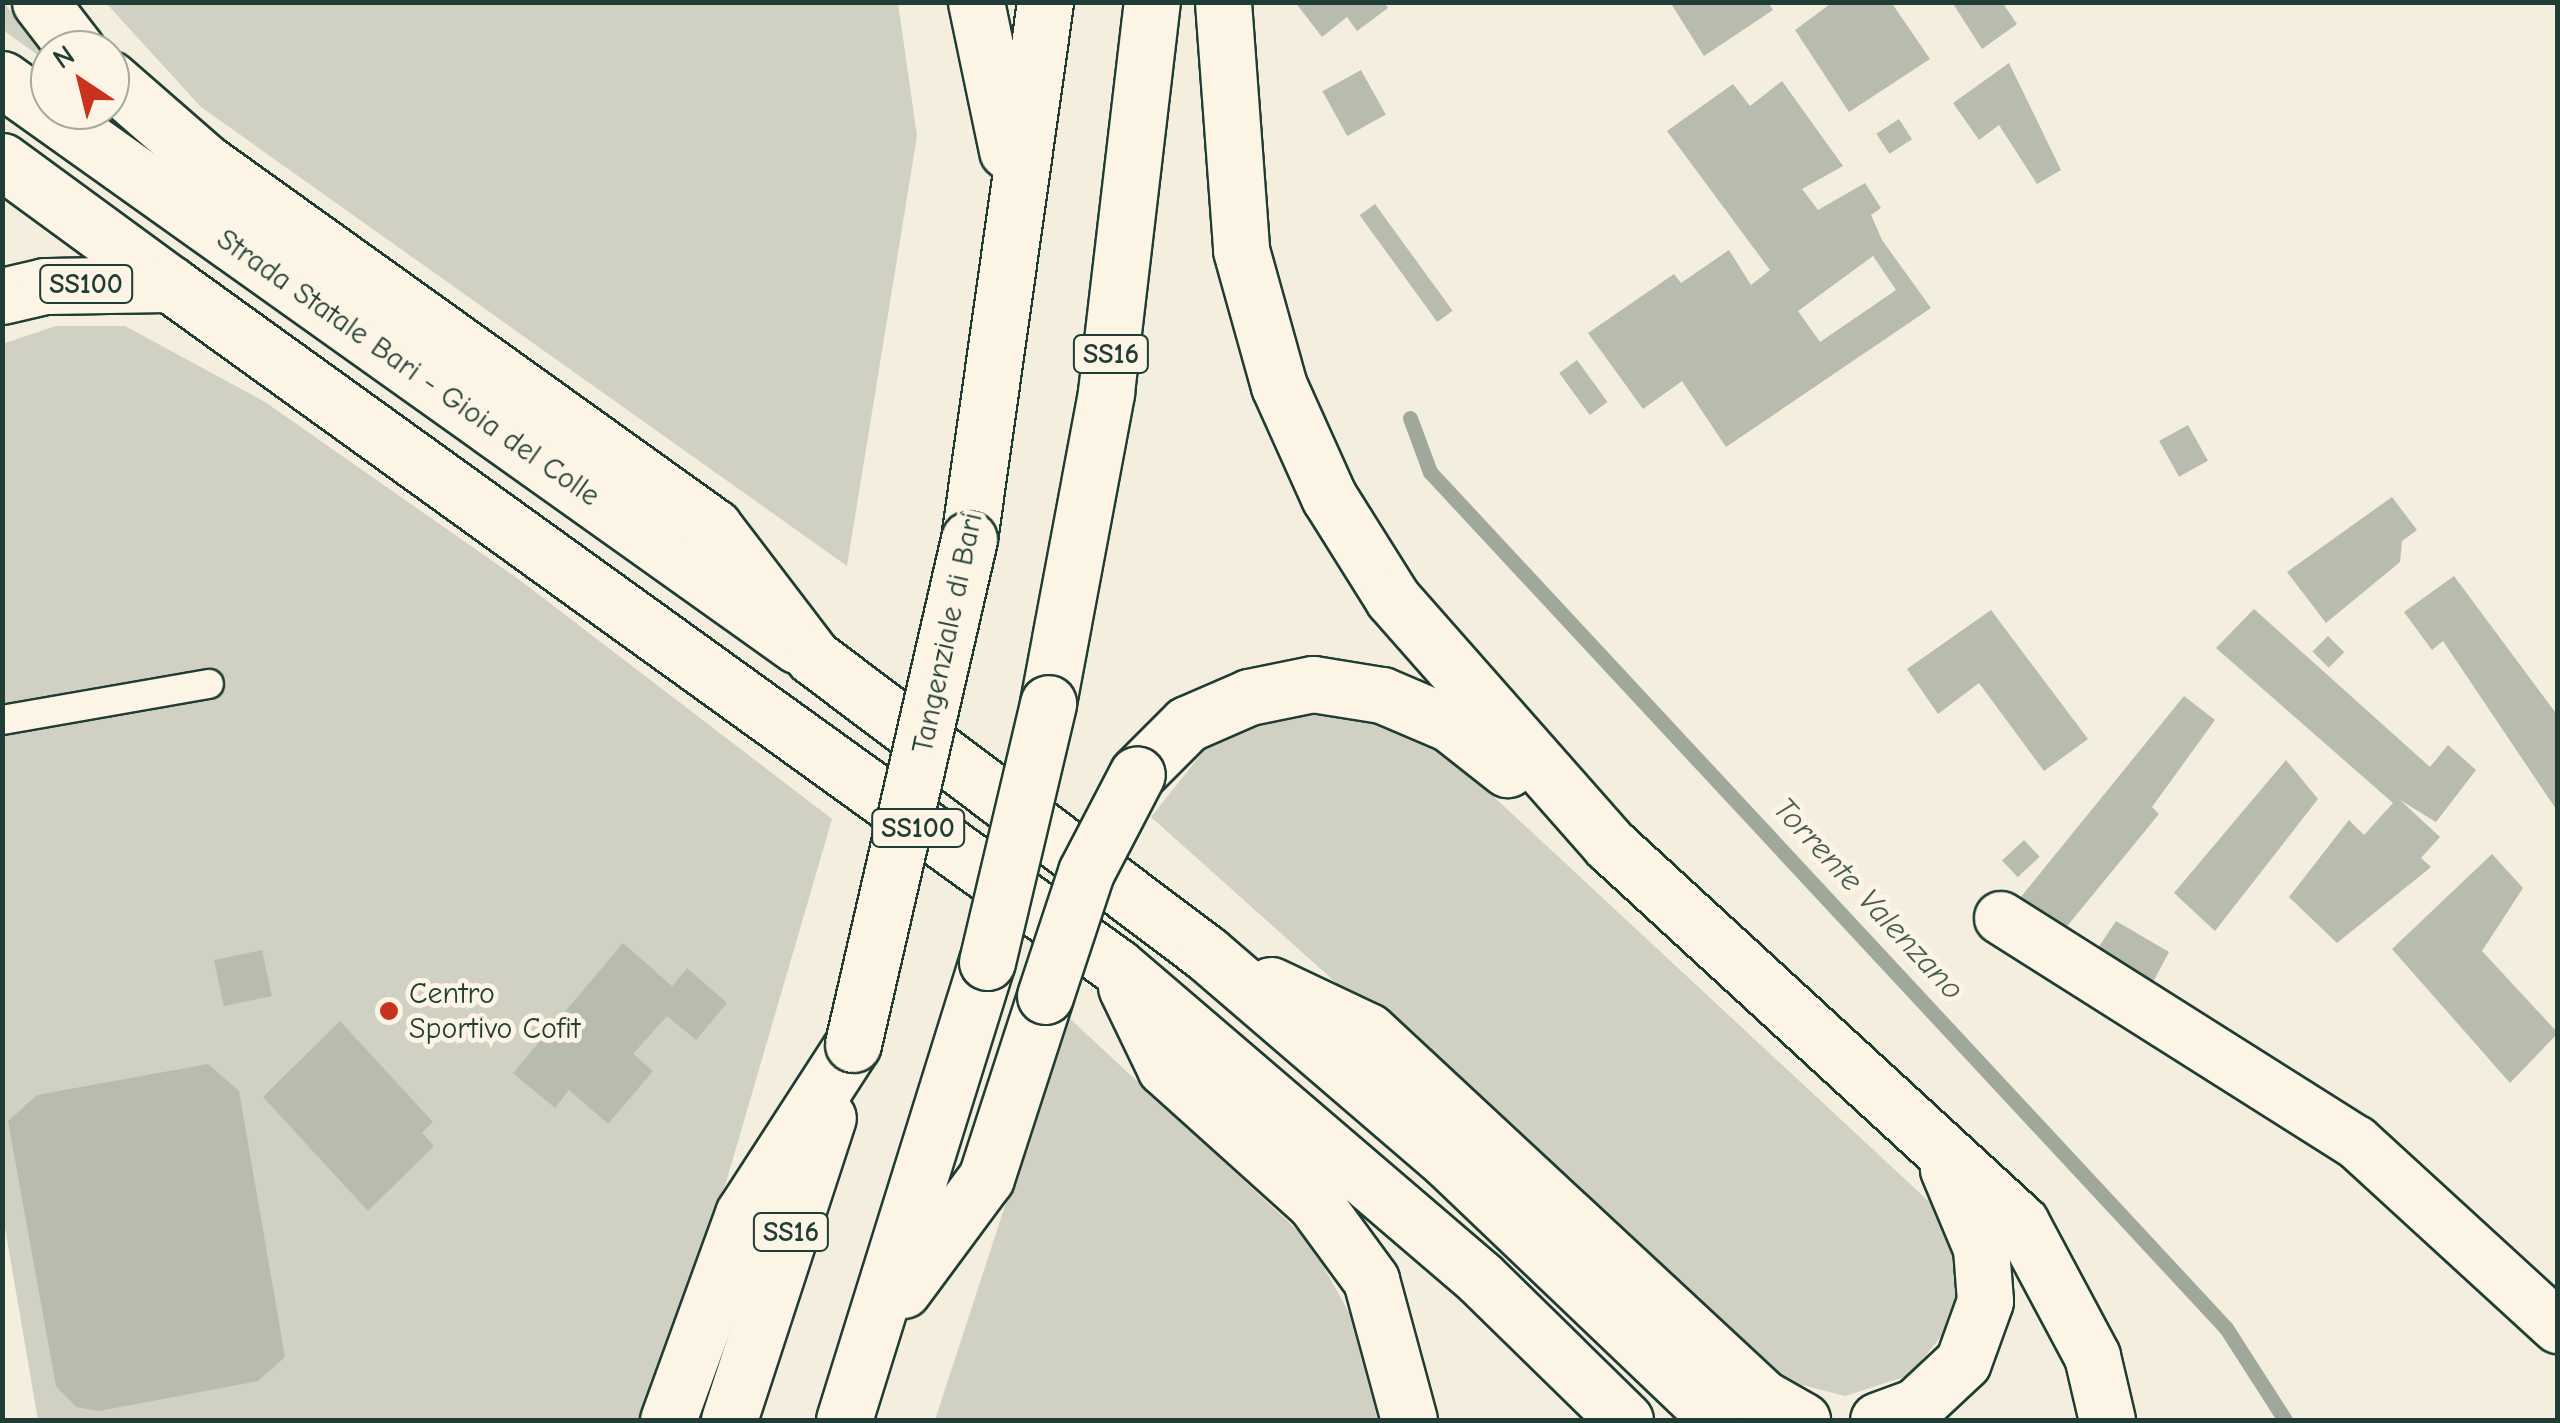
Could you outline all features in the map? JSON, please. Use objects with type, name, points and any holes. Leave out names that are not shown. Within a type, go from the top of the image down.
[{"type":"main road","points":[[40,2],[62,30]]},
{"type":"main road","points":[[976,2],[1000,87],[1016,246]]},
{"type":"main road","name":"Tangenziale di Bari","points":[[729,1420],[852,1044],[969,539],[1016,246],[1045,2]]},
{"type":"main road","name":"SS16","points":[[844,1420],[880,1320],[987,962],[1048,703],[1106,392],[1152,2]]},
{"type":"main road","points":[[1223,2],[1241,250],[1280,386],[1330,498],[1393,600],[1610,845],[1945,1161],[2021,1223],[2060,1284],[2107,1420]]},
{"type":"main road","name":"Strada Statale Bari - Gioia del Colle","points":[[2,79],[813,656]]},
{"type":"main road","name":"SS100","points":[[130,96],[205,162],[714,527],[813,656],[1206,954],[1448,1162],[1719,1420]]},
{"type":"main road","name":"SS100","points":[[2,162],[1116,966],[1480,1278],[1625,1420]]},
{"type":"main road","name":"SS100","points":[[2,296],[45,286],[170,284]]},
{"type":"main road","points":[[880,1320],[986,1178],[1086,872],[1137,774],[1187,724],[1249,697],[1314,684],[1382,694],[1450,724],[1610,845]]},
{"type":"main road","points":[[1206,954],[1368,1031],[1763,1398],[1802,1420]]},
{"type":"main road","points":[[1116,966],[1165,1068],[1314,1202],[1371,1280],[1409,1420]]},
{"type":"main road","points":[[668,1420],[743,1214],[852,1044]]},
{"type":"main road","points":[[1878,1420],[1916,1406],[1963,1362],[1986,1301],[1982,1248],[1945,1161]]},
{"type":"street","points":[[2001,918],[2356,1142],[2558,1327]]},
{"type":"lane","points":[[2,720],[209,684]]},
{"type":"shaded area","points":[[3,2],[30,34],[30,49],[3,30]]},
{"type":"shaded area","points":[[106,3],[898,3],[917,136],[847,566],[201,107]]},
{"type":"shaded area","name":"Centro Sportivo Cofit","points":[[56,326],[125,326],[265,402],[521,581],[832,819],[720,1203],[640,1420],[38,1420],[2,1210],[2,344]]},
{"type":"shaded area","points":[[1338,712],[1426,740],[1464,769],[1937,1209],[1963,1283],[1955,1319],[1910,1375],[1845,1396],[1779,1379],[1151,817],[1210,743],[1294,713]]},
{"type":"shaded area","points":[[1067,1016],[1310,1242],[1369,1349],[1381,1420],[935,1420]]},
{"type":"building","points":[[1295,2],[1384,2],[1388,8],[1357,31],[1347,17],[1322,37]]},
{"type":"building","points":[[1670,2],[1768,2],[1773,10],[1704,56]]},
{"type":"building","points":[[1833,2],[1891,2],[1930,59],[1849,112],[1795,30]]},
{"type":"building","points":[[1952,2],[2002,2],[2017,24],[1982,49]]},
{"type":"building","points":[[2009,63],[2061,170],[2037,184],[1999,125],[1979,140],[1953,103]]},
{"type":"building","points":[[1361,70],[1386,115],[1347,136],[1323,91]]},
{"type":"building","points":[[1782,81],[1843,166],[1802,189],[1818,210],[1865,183],[1881,208],[1871,215],[1882,240],[1931,308],[1726,447],[1682,381],[1643,409],[1588,333],[1674,274],[1681,283],[1729,250],[1751,285],[1770,270],[1667,131],[1733,84],[1750,106]],"holes":[[[1873,256],[1896,290],[1820,342],[1798,311]]]},
{"type":"building","points":[[1899,119],[1912,139],[1889,154],[1876,134]]},
{"type":"building","points":[[1375,204],[1453,311],[1437,322],[1360,215]]},
{"type":"building","points":[[1577,360],[1608,402],[1590,415],[1559,373]]},
{"type":"building","points":[[2188,425],[2208,461],[2179,477],[2159,441]]},
{"type":"building","points":[[2392,497],[2417,530],[2402,541],[2400,562],[2326,623],[2287,572]]},
{"type":"building","points":[[2454,576],[2558,716],[2558,812],[2443,641],[2432,650],[2404,612]]},
{"type":"building","points":[[2254,609],[2430,767],[2448,745],[2476,770],[2436,822],[2400,800],[2440,837],[2421,858],[2431,867],[2337,943],[2289,897],[2349,820],[2364,835],[2393,803],[2216,648]]},
{"type":"building","points":[[1991,610],[2088,739],[2044,771],[1979,683],[1938,714],[1907,669]]},
{"type":"building","points":[[2328,636],[2344,652],[2329,668],[2312,652]]},
{"type":"building","points":[[2184,696],[2215,720],[2152,807],[2159,814],[2064,930],[2020,898]]},
{"type":"building","points":[[2286,760],[2318,799],[2215,931],[2174,893]]},
{"type":"building","points":[[2024,840],[2040,857],[2018,877],[2002,860]]},
{"type":"building","points":[[2492,854],[2523,888],[2482,951],[2558,1033],[2510,1083],[2392,949]]},
{"type":"building","points":[[2116,921],[2169,952],[2151,986],[2098,948]]},
{"type":"building","points":[[623,943],[672,986],[687,968],[727,1003],[696,1040],[667,1016],[633,1054],[653,1071],[608,1124],[569,1090],[555,1108],[513,1073]]},
{"type":"building","points":[[262,950],[272,996],[224,1006],[214,960]]},
{"type":"building","points":[[340,1021],[433,1122],[422,1133],[434,1146],[368,1211],[263,1097]]},
{"type":"building","points":[[208,1064],[239,1091],[285,1357],[258,1381],[99,1411],[76,1407],[56,1386],[8,1121],[37,1095]]},
{"type":"waterway","name":"Torrente Valenzano","points":[[1410,418],[1430,472],[2226,1328],[2285,1420]]},
{"type":"place","name":"Centro Sportivo Cofit","points":[[389,1011]]}]
